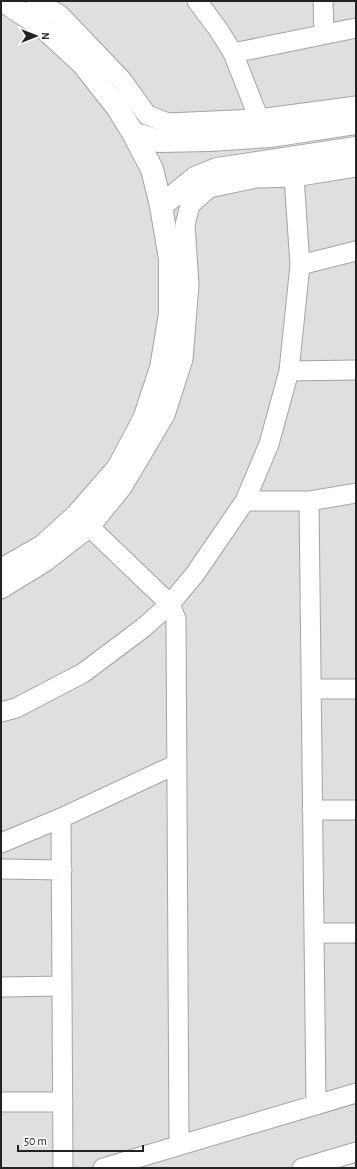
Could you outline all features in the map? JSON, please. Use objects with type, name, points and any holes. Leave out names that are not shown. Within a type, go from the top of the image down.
[{"type":"street","points":[[1,570],[83,521],[118,468],[144,419],[161,368],[170,314],[170,260],[161,206],[152,170],[133,133],[117,106],[83,64],[43,27],[4,1]]},
{"type":"street","points":[[36,1],[60,15],[122,80],[147,115],[168,123],[259,119],[356,106]]},
{"type":"street","points":[[198,1],[233,53],[259,119]]},
{"type":"street","points":[[324,1],[324,34]]},
{"type":"street","points":[[233,53],[356,28]]},
{"type":"street","points":[[133,133],[159,141],[210,140],[270,136],[356,123]]},
{"type":"street","points":[[161,206],[195,178],[217,169],[356,148]]},
{"type":"street","points":[[1,589],[45,562],[83,521],[123,486],[165,415],[183,359],[189,285],[185,225],[190,205],[209,188],[256,178],[294,177],[356,167]]},
{"type":"street","points":[[1,712],[16,708],[83,673],[143,628],[170,604],[195,574],[245,500],[269,444],[289,371],[300,265],[294,177]]},
{"type":"street","points":[[300,265],[356,251]]},
{"type":"street","points":[[289,371],[356,370]]},
{"type":"street","points":[[245,500],[309,501],[356,493]]},
{"type":"street","points":[[309,501],[316,1105]]},
{"type":"street","points":[[83,521],[170,604],[176,619],[179,1145]]},
{"type":"street","points":[[310,689],[356,689]]},
{"type":"street","points":[[1,843],[61,818],[177,764]]},
{"type":"street","points":[[312,810],[356,810]]},
{"type":"street","points":[[61,818],[64,1168]]},
{"type":"street","points":[[1,869],[62,870]]},
{"type":"street","points":[[314,932],[356,933]]},
{"type":"street","points":[[1,987],[62,986]]},
{"type":"street","points":[[102,1168],[356,1093]]},
{"type":"street","points":[[1,1102],[63,1102]]},
{"type":"street","points":[[302,1168],[356,1152]]},
{"type":"shaded area","points":[[1,1],[356,1],[356,1149],[308,1168],[1,1168]]}]
